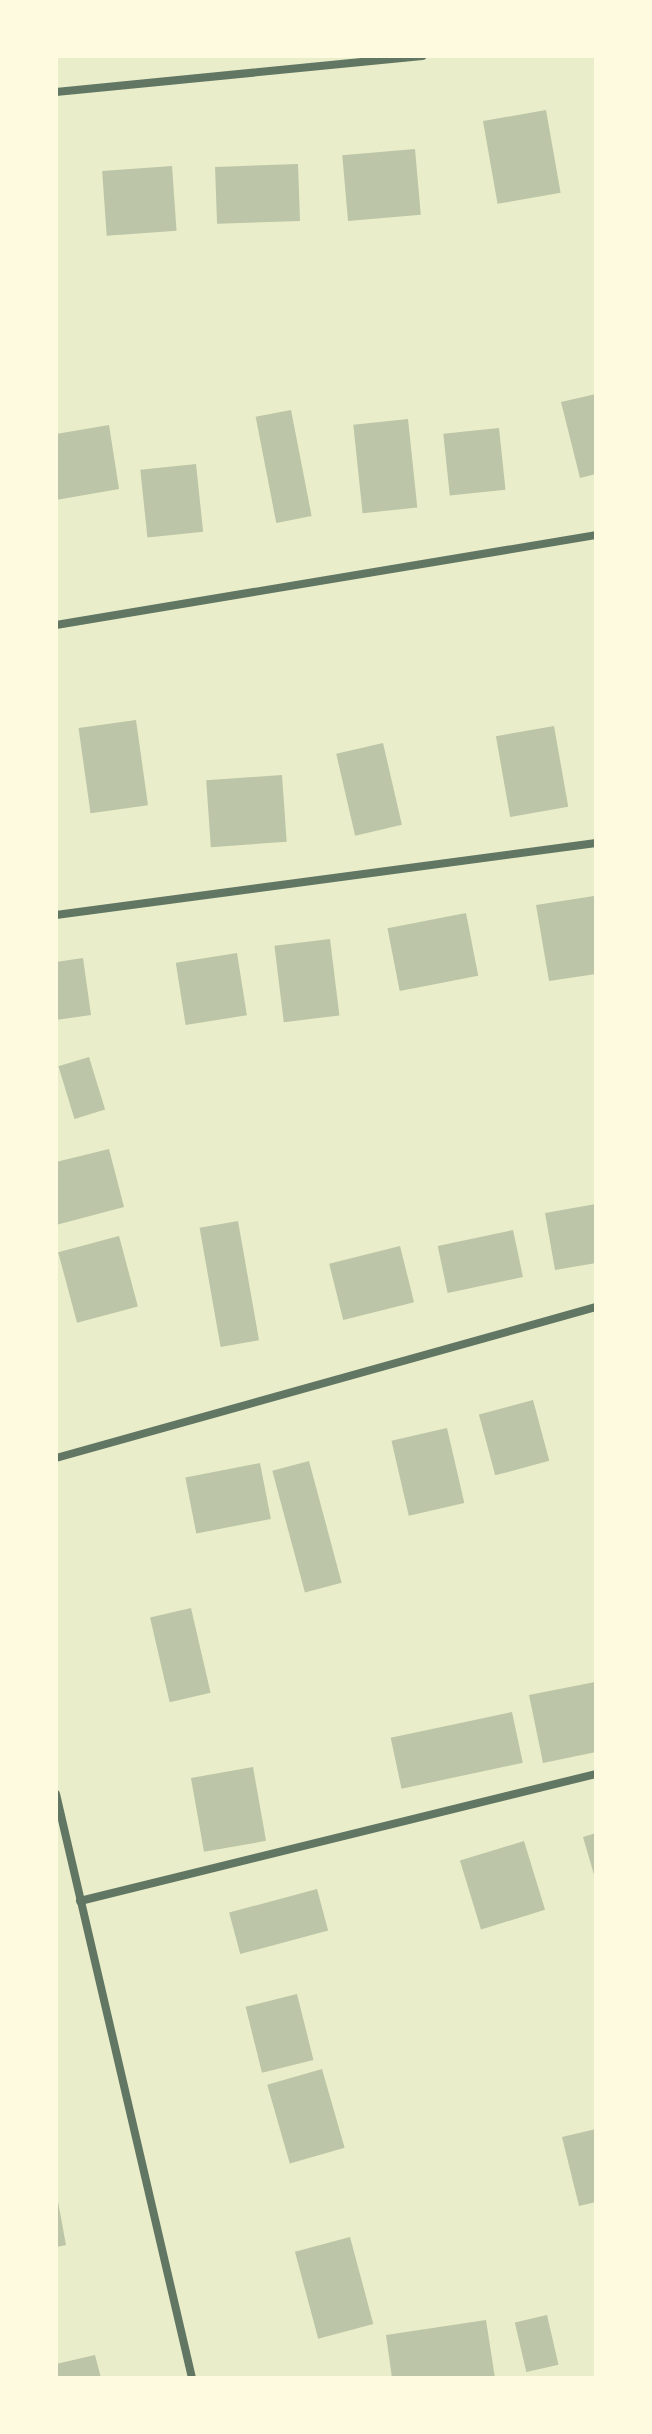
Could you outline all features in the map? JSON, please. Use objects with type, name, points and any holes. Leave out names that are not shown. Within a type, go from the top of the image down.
[{"type":"street","points":[[56,92],[422,56]]},
{"type":"street","points":[[56,625],[596,535]]},
{"type":"street","points":[[56,915],[596,843]]},
{"type":"street","points":[[56,1458],[596,1307]]},
{"type":"street","points":[[80,1901],[596,1774]]},
{"type":"street","points":[[56,1794],[192,2378]]},
{"type":"building","points":[[546,110],[561,193],[498,204],[483,121]]},
{"type":"building","points":[[415,149],[421,215],[348,221],[342,155]]},
{"type":"building","points":[[298,164],[300,221],[217,224],[215,167]]},
{"type":"building","points":[[172,166],[177,231],[107,236],[102,171]]},
{"type":"building","points":[[596,394],[596,474],[580,478],[561,402]]},
{"type":"building","points":[[291,410],[312,516],[276,523],[256,417]]},
{"type":"building","points":[[408,419],[417,508],[363,513],[353,425]]},
{"type":"building","points":[[109,425],[119,489],[56,500],[56,434]]},
{"type":"building","points":[[499,428],[505,490],[450,496],[443,434]]},
{"type":"building","points":[[196,464],[203,532],[147,537],[140,470]]},
{"type":"building","points":[[136,720],[148,805],[91,813],[79,728]]},
{"type":"building","points":[[554,726],[568,807],[510,817],[496,736]]},
{"type":"building","points":[[383,743],[402,825],[355,836],[336,754]]},
{"type":"building","points":[[282,775],[287,842],[211,847],[206,780]]},
{"type":"building","points":[[594,896],[596,974],[549,981],[536,905]]},
{"type":"building","points":[[466,913],[478,976],[400,991],[387,928]]},
{"type":"building","points":[[330,939],[339,1015],[284,1022],[274,946]]},
{"type":"building","points":[[237,953],[247,1015],[186,1025],[176,963]]},
{"type":"building","points":[[83,958],[91,1015],[56,1020],[56,962]]},
{"type":"building","points":[[89,1057],[105,1110],[74,1119],[58,1066]]},
{"type":"building","points":[[109,1149],[124,1207],[56,1225],[56,1162]]},
{"type":"building","points":[[596,1204],[596,1263],[555,1270],[545,1213]]},
{"type":"building","points":[[238,1221],[259,1340],[221,1347],[200,1228]]},
{"type":"building","points":[[513,1230],[523,1277],[448,1293],[438,1246]]},
{"type":"building","points":[[119,1236],[138,1307],[77,1323],[58,1252]]},
{"type":"building","points":[[400,1246],[414,1302],[343,1320],[329,1264]]},
{"type":"building","points":[[533,1400],[549,1461],[495,1475],[479,1414]]},
{"type":"building","points":[[447,1428],[464,1503],[409,1516],[391,1441]]},
{"type":"building","points":[[309,1461],[342,1583],[305,1593],[272,1471]]},
{"type":"building","points":[[260,1463],[271,1519],[196,1533],[185,1478]]},
{"type":"building","points":[[191,1608],[211,1693],[170,1702],[150,1617]]},
{"type":"building","points":[[595,1682],[596,1752],[543,1763],[529,1695]]},
{"type":"building","points":[[512,1712],[523,1763],[402,1789],[391,1738]]},
{"type":"building","points":[[253,1767],[266,1841],[204,1852],[191,1778]]},
{"type":"building","points":[[596,1833],[596,1878],[595,1878],[583,1837]]},
{"type":"building","points":[[524,1841],[545,1910],[481,1929],[460,1861]]},
{"type":"building","points":[[317,1889],[328,1931],[240,1954],[229,1913]]},
{"type":"building","points":[[297,1994],[313,2060],[262,2073],[246,2007]]},
{"type":"building","points":[[322,2069],[345,2148],[290,2164],[267,2085]]},
{"type":"building","points":[[596,2129],[596,2202],[579,2206],[562,2137]]},
{"type":"building","points":[[56,2191],[66,2245],[56,2247]]},
{"type":"building","points":[[350,2237],[373,2324],[318,2339],[295,2252]]},
{"type":"building","points":[[547,2315],[558,2365],[526,2372],[515,2322]]},
{"type":"building","points":[[486,2320],[495,2378],[392,2378],[386,2335]]},
{"type":"building","points":[[95,2355],[101,2378],[56,2378],[56,2364]]}]
